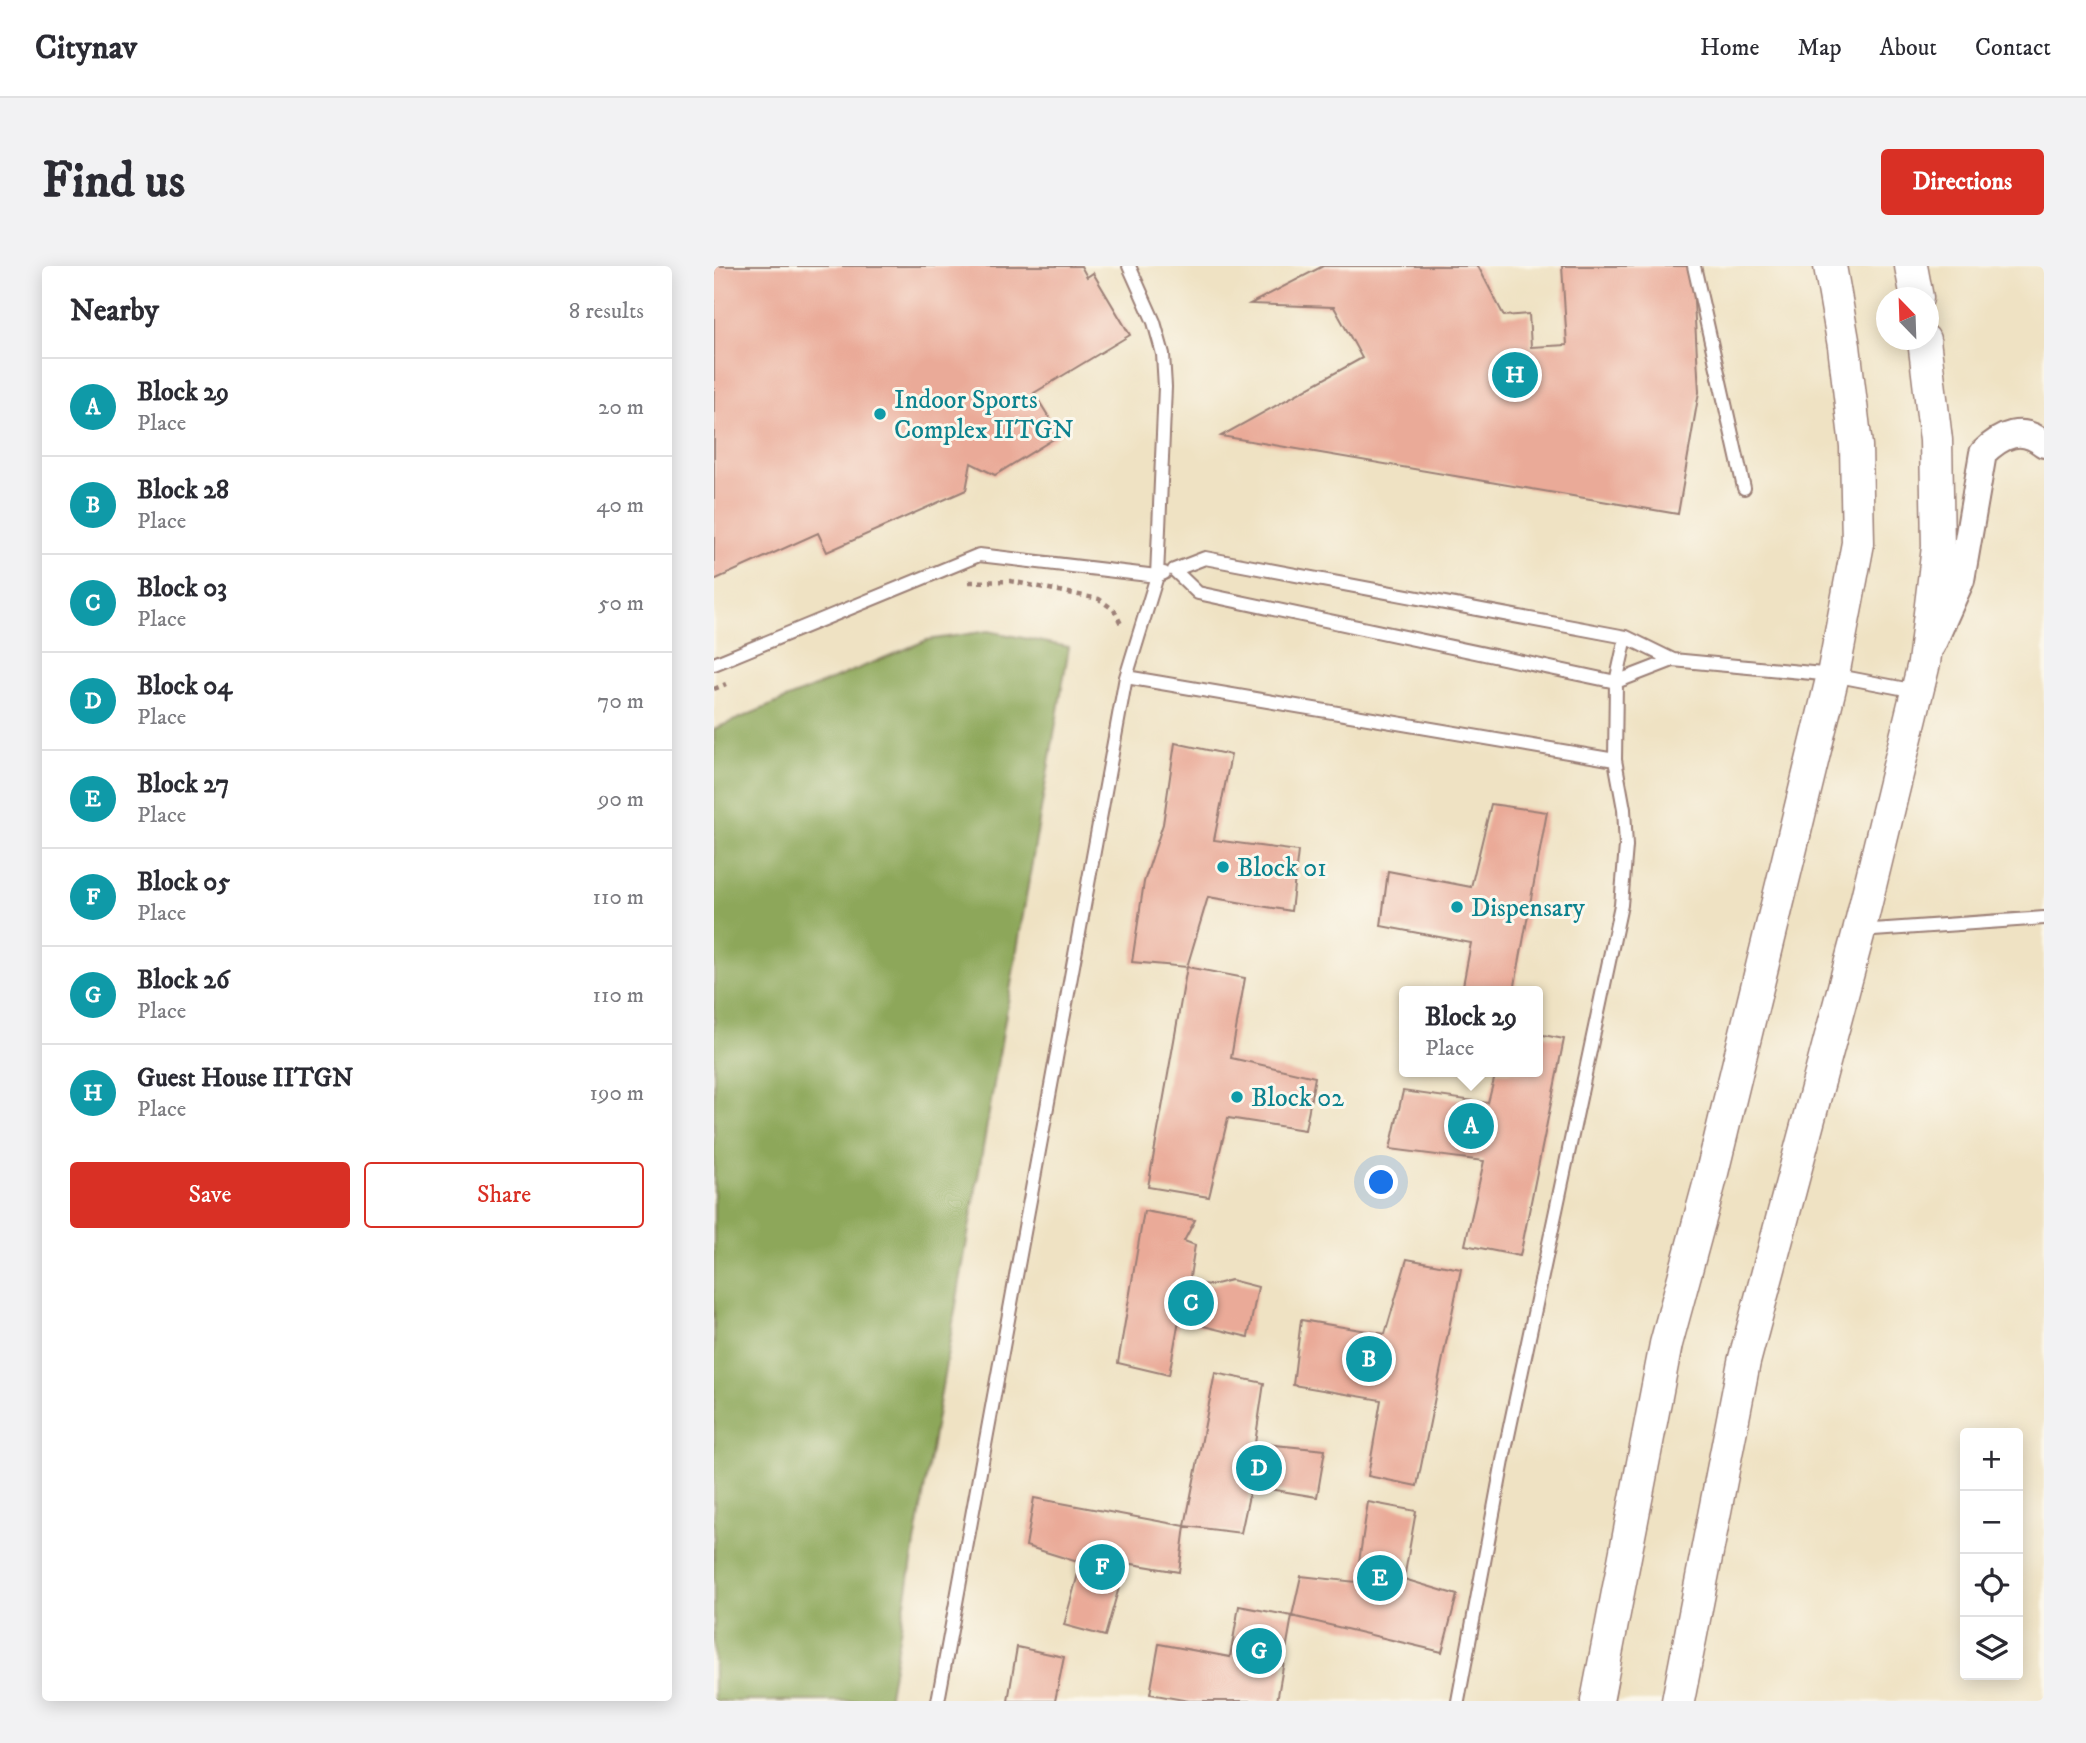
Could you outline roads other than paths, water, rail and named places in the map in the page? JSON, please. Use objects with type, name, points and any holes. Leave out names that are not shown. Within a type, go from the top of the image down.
[{"type":"street","points":[[1597,1701],[1666,1344],[1709,1185],[1833,675],[1858,543],[1856,446],[1844,346],[1830,266]]},
{"type":"street","points":[[1911,266],[1915,287]]},
{"type":"street","points":[[1678,1701],[1744,1362],[1859,931],[1921,677],[1938,547],[1936,440],[1925,350]]},
{"type":"street","points":[[1921,677],[1961,580],[1983,453],[1995,441],[2015,432],[2035,436],[2044,444]]},
{"type":"lane","points":[[938,1701],[1126,677],[1157,576],[1165,387],[1163,354],[1154,322],[1129,266]]},
{"type":"lane","points":[[1694,266],[1744,488]]},
{"type":"lane","points":[[714,664],[979,555],[1157,576],[1205,558],[1626,637],[1673,660],[1833,675],[1921,677]]},
{"type":"lane","points":[[1174,570],[1198,593],[1616,682],[1673,660]]},
{"type":"lane","points":[[1458,1701],[1505,1450],[1621,905],[1626,846],[1624,809],[1615,760],[1616,682],[1626,637]]},
{"type":"lane","points":[[1126,677],[1615,760]]},
{"type":"lane","points":[[1859,931],[2044,918]]},
{"type":"place","name":"Guest House IITGN","points":[[1515,375]]},
{"type":"place","name":"Indoor Sports Complex IITGN","points":[[880,414]]},
{"type":"place","name":"Block 01","points":[[1223,867]]},
{"type":"place","name":"Dispensary","points":[[1457,907]]},
{"type":"place","name":"Block 02","points":[[1237,1097]]},
{"type":"place","name":"Block 29","points":[[1471,1126]]},
{"type":"place","name":"Block 03","points":[[1191,1303]]},
{"type":"place","name":"Block 28","points":[[1369,1359]]},
{"type":"place","name":"Block 04","points":[[1259,1468]]},
{"type":"place","name":"Block 05","points":[[1102,1567]]},
{"type":"place","name":"Block 27","points":[[1380,1578]]},
{"type":"place","name":"Block 26","points":[[1259,1651]]}]
